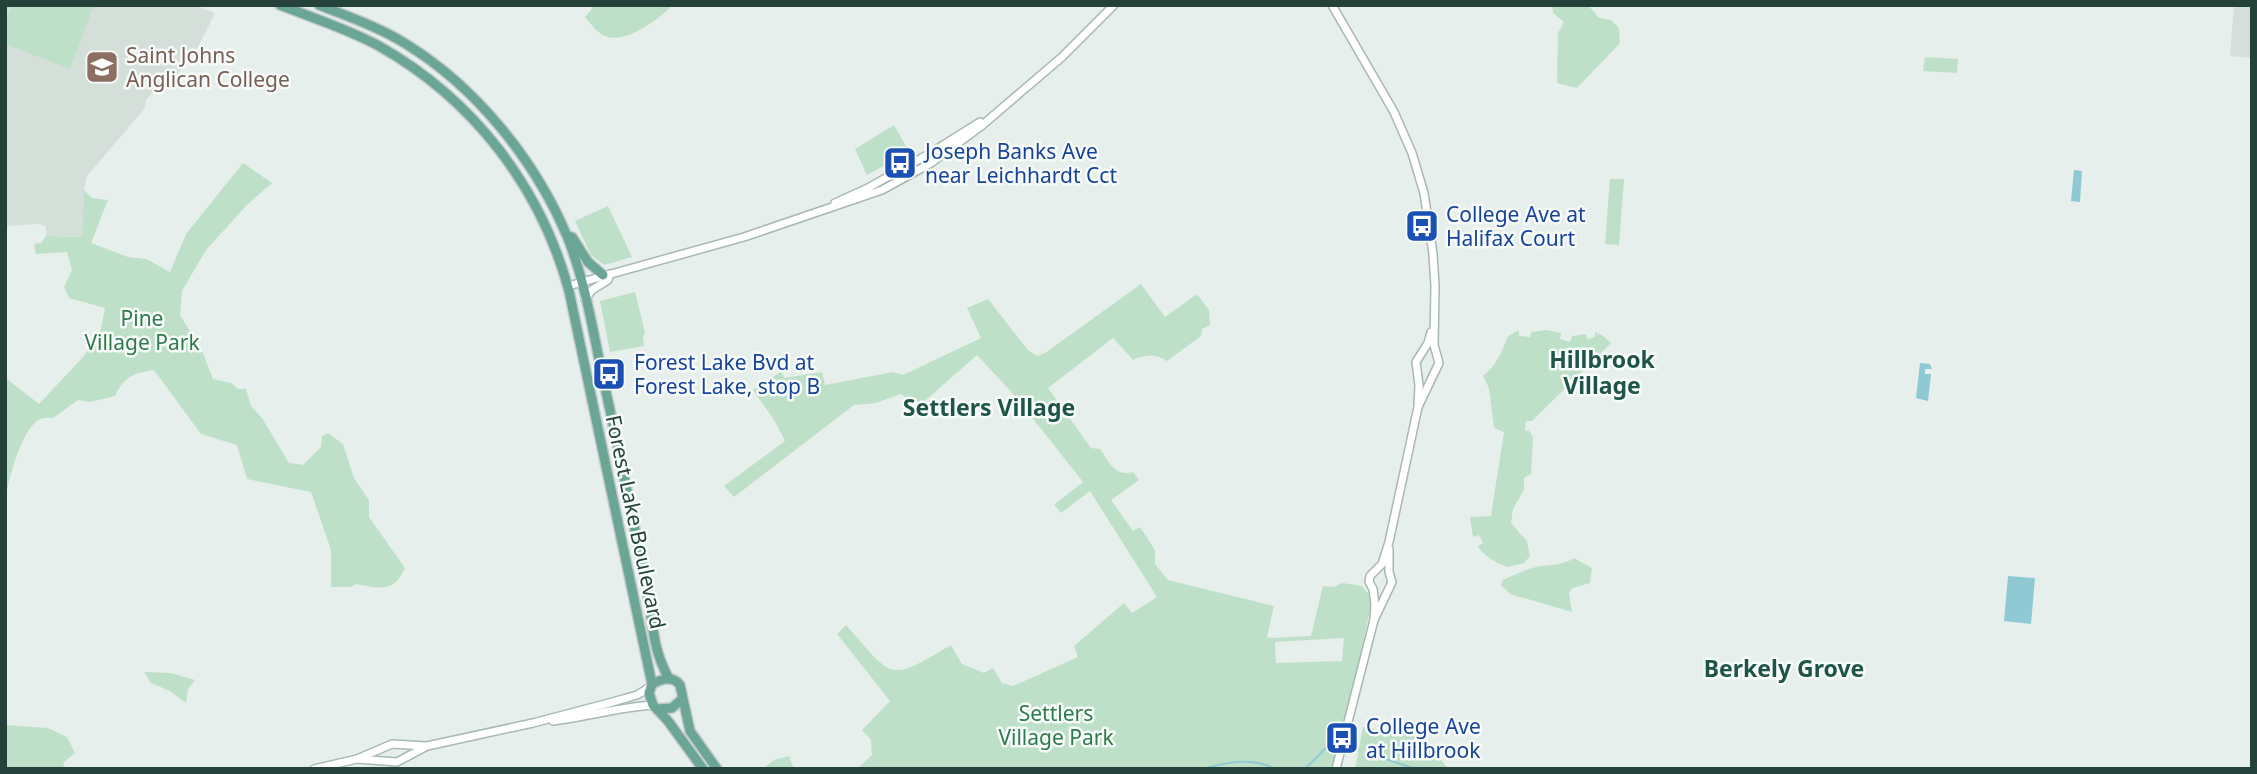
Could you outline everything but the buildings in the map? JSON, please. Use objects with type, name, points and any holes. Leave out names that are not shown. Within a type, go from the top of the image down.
[{"type":"main road","name":"Forest Lake Boulevard","points":[[281,5],[377,45],[424,76],[476,122],[513,167],[527,190],[549,232],[568,286],[651,686]]},
{"type":"main road","name":"Forest Lake Boulevard","points":[[319,5],[372,25],[404,42],[449,75],[489,115],[527,165],[549,200],[567,236],[586,299],[632,514],[659,660],[669,679]]},
{"type":"main road","points":[[567,236],[572,237],[588,261],[607,274]]},
{"type":"main road","points":[[703,769],[649,697],[651,686],[664,679],[677,681],[680,685],[690,731],[717,769]]},
{"type":"main road","points":[[655,707],[672,708],[682,699]]},
{"type":"street","points":[[568,286],[744,237],[882,190],[931,163],[996,113],[1062,57],[1114,5]]},
{"type":"street","points":[[1332,5],[1394,112],[1412,153],[1430,225],[1435,286],[1434,353],[1439,363],[1418,407],[1390,542],[1382,564],[1370,576],[1374,620]]},
{"type":"street","points":[[586,299],[592,290],[608,280],[607,274]]},
{"type":"street","points":[[1418,407],[1416,362],[1433,327]]},
{"type":"street","points":[[1421,352],[1434,353]]},
{"type":"street","points":[[1418,369],[1424,373],[1433,372]]},
{"type":"street","points":[[1336,769],[1374,620],[1392,582],[1390,542]]},
{"type":"street","points":[[1377,569],[1390,572]]},
{"type":"street","points":[[1373,589],[1379,592],[1388,589]]},
{"type":"street","points":[[314,769],[357,759],[392,744],[426,746],[533,723],[636,695],[651,686]]},
{"type":"street","points":[[533,723],[591,716],[636,706],[655,707]]},
{"type":"street","points":[[399,745],[404,751],[402,759]]},
{"type":"street","points":[[357,759],[394,763],[426,746]]},
{"type":"street","points":[[386,748],[384,754],[387,761]]},
{"type":"shaded area","name":"Saint Johns Anglican College","points":[[5,5],[194,5],[215,13],[197,49],[172,81],[159,86],[146,100],[145,108],[87,176],[82,237],[46,236],[46,227],[39,224],[5,226]]},
{"type":"shaded area","points":[[2234,5],[2252,5],[2252,58],[2230,56]]},
{"type":"green space","points":[[12,5],[94,5],[70,69],[5,44],[5,23]]},
{"type":"green space","points":[[595,5],[673,5],[632,34],[613,38],[599,33],[585,17]]},
{"type":"green space","points":[[1552,5],[1588,5],[1599,18],[1611,20],[1619,28],[1620,43],[1577,88],[1557,83],[1558,33],[1564,22],[1553,13]]},
{"type":"green space","points":[[1925,57],[1958,59],[1957,73],[1923,71]]},
{"type":"green space","points":[[894,125],[909,152],[867,175],[855,149]]},
{"type":"green space","name":"Pine Village Park","points":[[243,163],[272,183],[247,205],[206,250],[182,291],[180,315],[203,353],[213,379],[231,383],[238,389],[246,389],[251,406],[262,418],[289,463],[303,465],[321,447],[322,436],[328,433],[343,444],[354,478],[369,500],[369,517],[405,568],[390,586],[378,588],[356,584],[350,587],[331,587],[331,550],[311,492],[247,479],[237,445],[201,434],[154,370],[130,377],[115,396],[90,402],[78,400],[53,418],[37,421],[20,446],[5,500],[5,380],[39,404],[84,356],[101,329],[105,308],[69,298],[64,287],[72,270],[67,252],[36,254],[34,244],[41,243],[46,236],[82,237],[84,190],[92,198],[108,200],[91,243],[128,257],[146,259],[170,272],[186,234]]},
{"type":"green space","points":[[1610,179],[1624,179],[1619,245],[1605,244]]},
{"type":"green space","points":[[608,206],[632,257],[604,265],[591,255],[575,221]]},
{"type":"green space","name":"Settlers Village Park","points":[[1141,284],[1165,317],[1197,294],[1209,310],[1210,325],[1202,329],[1201,336],[1167,361],[1150,356],[1133,360],[1113,338],[1048,388],[1091,448],[1100,449],[1117,470],[1133,472],[1139,480],[1111,500],[1133,531],[1140,527],[1155,550],[1155,564],[1168,580],[1274,606],[1267,637],[1271,638],[1311,636],[1323,586],[1334,587],[1342,583],[1362,586],[1370,596],[1371,606],[1335,769],[857,769],[872,755],[871,740],[862,730],[890,701],[837,634],[846,625],[883,665],[892,670],[914,666],[951,645],[962,664],[984,673],[993,668],[1002,683],[1013,686],[1078,657],[1074,646],[1124,603],[1132,613],[1157,597],[1090,491],[1061,513],[1054,505],[1083,482],[1015,396],[977,355],[918,407],[901,394],[876,403],[854,405],[734,497],[724,486],[785,441],[753,390],[782,371],[784,378],[822,372],[825,385],[893,372],[903,375],[981,338],[967,308],[988,299],[1028,350],[1037,356]],"holes":[[[1344,638],[1342,661],[1276,663],[1275,642]]]},
{"type":"green space","points":[[635,292],[645,332],[644,346],[610,352],[600,301]]},
{"type":"green space","points":[[1519,330],[1519,336],[1530,337],[1531,332],[1547,330],[1561,333],[1560,339],[1570,342],[1572,336],[1586,334],[1587,339],[1595,337],[1595,332],[1611,343],[1532,421],[1526,421],[1525,430],[1533,437],[1531,474],[1524,478],[1524,490],[1513,509],[1511,523],[1527,541],[1530,556],[1524,563],[1508,567],[1491,559],[1481,550],[1478,546],[1483,543],[1479,535],[1473,537],[1470,517],[1491,516],[1504,432],[1494,428],[1489,388],[1483,376],[1492,368],[1508,336]]},
{"type":"green space","points":[[1574,558],[1592,568],[1590,583],[1572,588],[1569,593],[1572,612],[1510,594],[1501,585],[1503,580],[1523,571],[1560,564]]},
{"type":"green space","points":[[144,672],[171,673],[195,680],[188,689],[186,703],[170,691],[151,683]]},
{"type":"green space","points":[[5,725],[48,728],[67,737],[75,753],[64,762],[63,769],[5,769]]},
{"type":"green space","points":[[1363,727],[1421,736],[1447,767],[1467,769],[1355,769]]},
{"type":"green space","points":[[789,756],[794,769],[762,769],[774,760]]},
{"type":"water","points":[[2074,170],[2082,171],[2080,202],[2071,201]]},
{"type":"water","points":[[1920,363],[1930,364],[1932,369],[1925,369],[1925,374],[1931,374],[1928,401],[1916,398]]},
{"type":"water","points":[[2008,576],[2035,578],[2031,624],[2004,621]]},
{"type":"waterway","points":[[1304,769],[1338,741]]},
{"type":"waterway","points":[[1366,746],[1386,759],[1415,769]]},
{"type":"waterway","points":[[1203,769],[1239,762],[1257,763],[1275,769]]},
{"type":"place","name":"Saint Johns Anglican College","points":[[102,67]]},
{"type":"place","name":"Joseph Banks Ave near Leichhardt Cct","points":[[900,163]]},
{"type":"place","name":"College Ave at Halifax Court","points":[[1422,226]]},
{"type":"place","name":"Forest Lake Bvd at Forest Lake, stop B","points":[[609,374]]},
{"type":"place","name":"College Ave at Hillbrook","points":[[1342,738]]},
{"type":"district","name":"Hillbrook Village","points":[[1602,372]]},
{"type":"district","name":"Settlers Village","points":[[989,407]]},
{"type":"district","name":"Berkely Grove","points":[[1784,668]]}]
